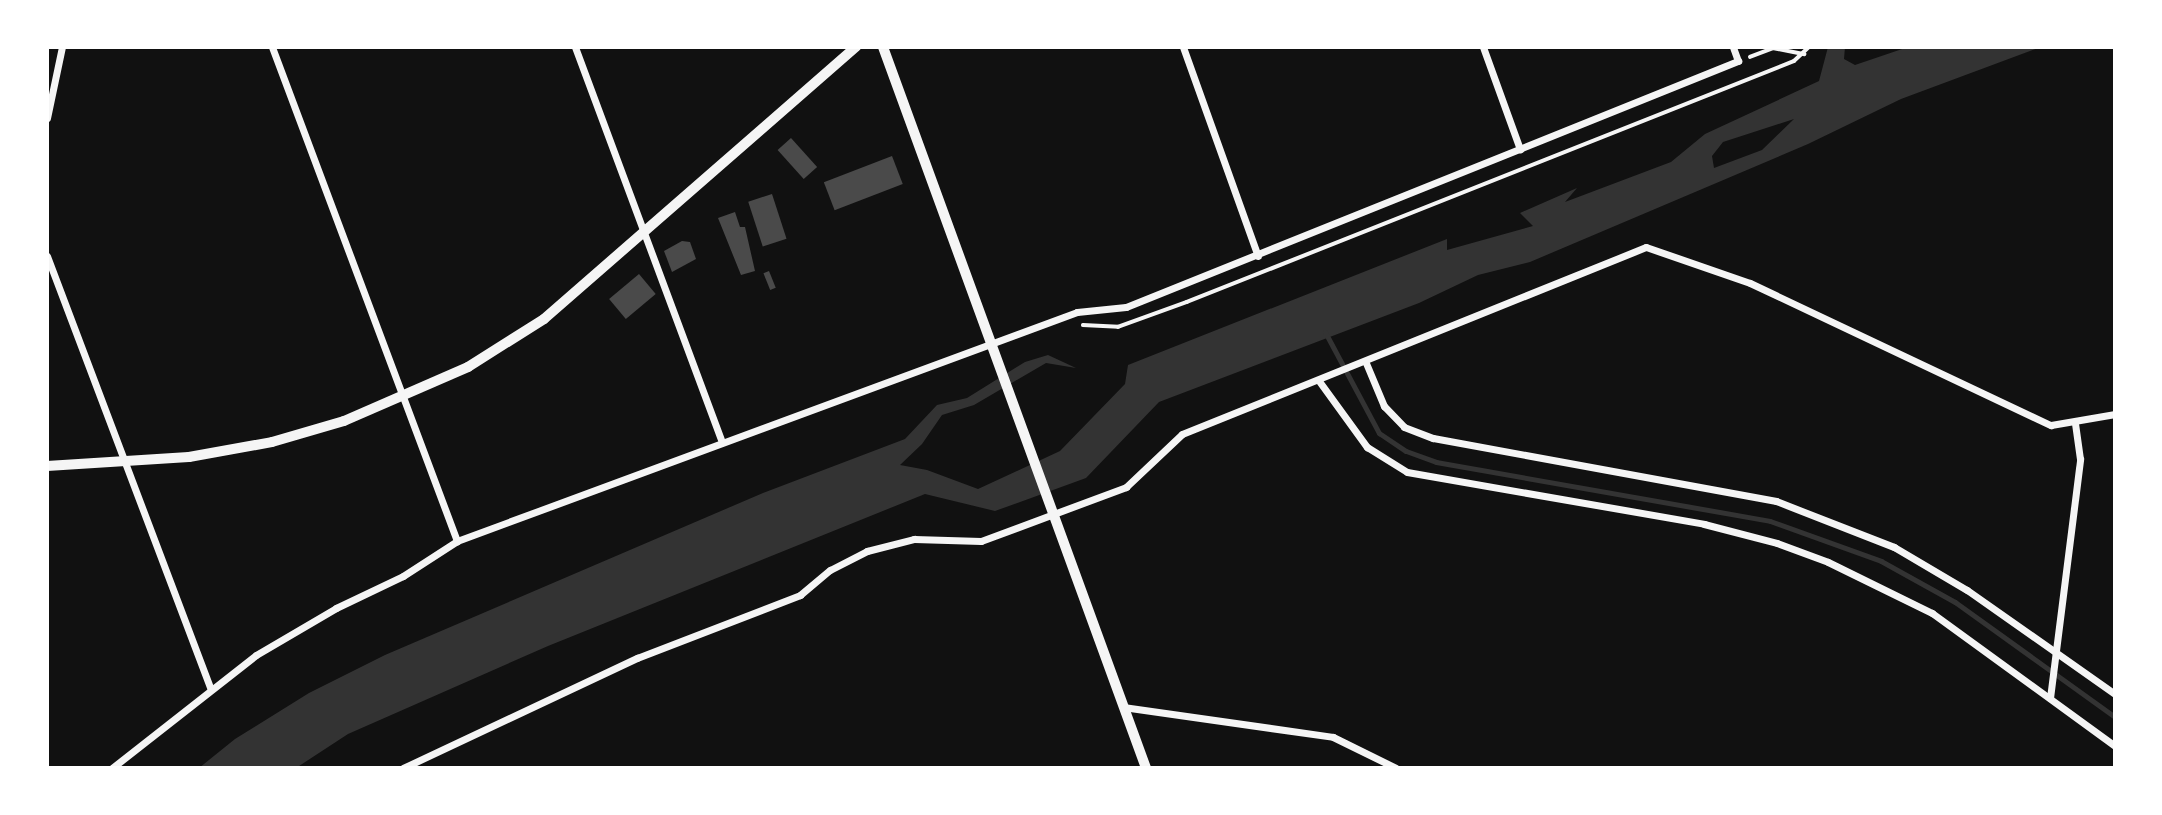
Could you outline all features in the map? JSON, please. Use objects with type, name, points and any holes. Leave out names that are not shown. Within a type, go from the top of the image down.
[{"type":"main road","points":[[47,466],[189,457],[272,442],[403,398],[468,367],[544,319],[645,235],[856,47]]},
{"type":"main road","points":[[883,47],[1046,503],[1146,768]]},
{"type":"street","points":[[47,118],[62,47]]},
{"type":"street","points":[[272,47],[457,541]]},
{"type":"street","points":[[575,47],[722,443]]},
{"type":"street","points":[[1183,47],[1258,256]]},
{"type":"street","points":[[1483,47],[1520,149]]},
{"type":"street","points":[[112,768],[256,655],[457,541],[1077,312],[1126,307],[1258,256],[1738,61],[1733,47]]},
{"type":"street","points":[[403,768],[637,658],[800,595],[831,570],[867,551],[914,539],[981,541],[1126,487],[1182,434],[1366,363],[1646,247],[1750,284],[2051,425],[2075,424],[2115,414]]},
{"type":"street","points":[[47,256],[211,689]]},
{"type":"street","points":[[1366,363],[1384,406],[1404,427],[1433,438],[1528,457],[1664,477],[1789,505],[1894,547],[1966,590],[2115,694]]},
{"type":"street","points":[[1319,381],[1367,447],[1408,471],[1704,524],[1777,543],[1932,613],[2115,746]]},
{"type":"street","points":[[2050,698],[2080,459],[2075,424]]},
{"type":"street","points":[[1124,707],[1332,737],[1396,768]]},
{"type":"path","points":[[1079,324],[1118,327],[1187,302],[1804,54],[1809,47]]},
{"type":"path","points":[[1738,61],[1773,48],[1804,54]]},
{"type":"shaded area","points":[[1828,47],[1845,47],[1844,59],[1855,65],[1908,47],[2041,47],[1901,99],[1808,144],[1530,262],[1478,275],[1419,303],[1159,402],[1086,478],[995,511],[925,494],[548,646],[348,734],[296,768],[199,768],[235,739],[309,693],[385,655],[763,493],[905,439],[937,405],[967,398],[1025,362],[1048,355],[1076,368],[1046,363],[974,405],[942,415],[922,444],[900,465],[927,470],[978,489],[1060,451],[1125,384],[1128,365],[1447,239],[1447,250],[1533,226],[1520,213],[1577,188],[1565,202],[1671,162],[1705,134],[1819,81]],"holes":[[[1794,119],[1762,150],[1714,168],[1712,156],[1723,142]]]},
{"type":"building","points":[[791,138],[817,167],[804,179],[778,150]]},
{"type":"building","points":[[892,156],[903,184],[835,210],[824,182]]},
{"type":"building","points":[[772,194],[787,239],[763,246],[748,202]]},
{"type":"building","points":[[735,212],[740,227],[745,227],[755,271],[741,275],[718,218]]},
{"type":"building","points":[[682,241],[690,242],[696,259],[672,272],[664,251]]},
{"type":"building","points":[[769,271],[776,288],[770,290],[763,273]]},
{"type":"building","points":[[639,274],[656,294],[626,319],[609,299]]},
{"type":"waterway","points":[[1325,332],[1379,433],[1406,451],[1436,462],[1770,521],[1881,561],[1955,602],[2115,717]]}]
